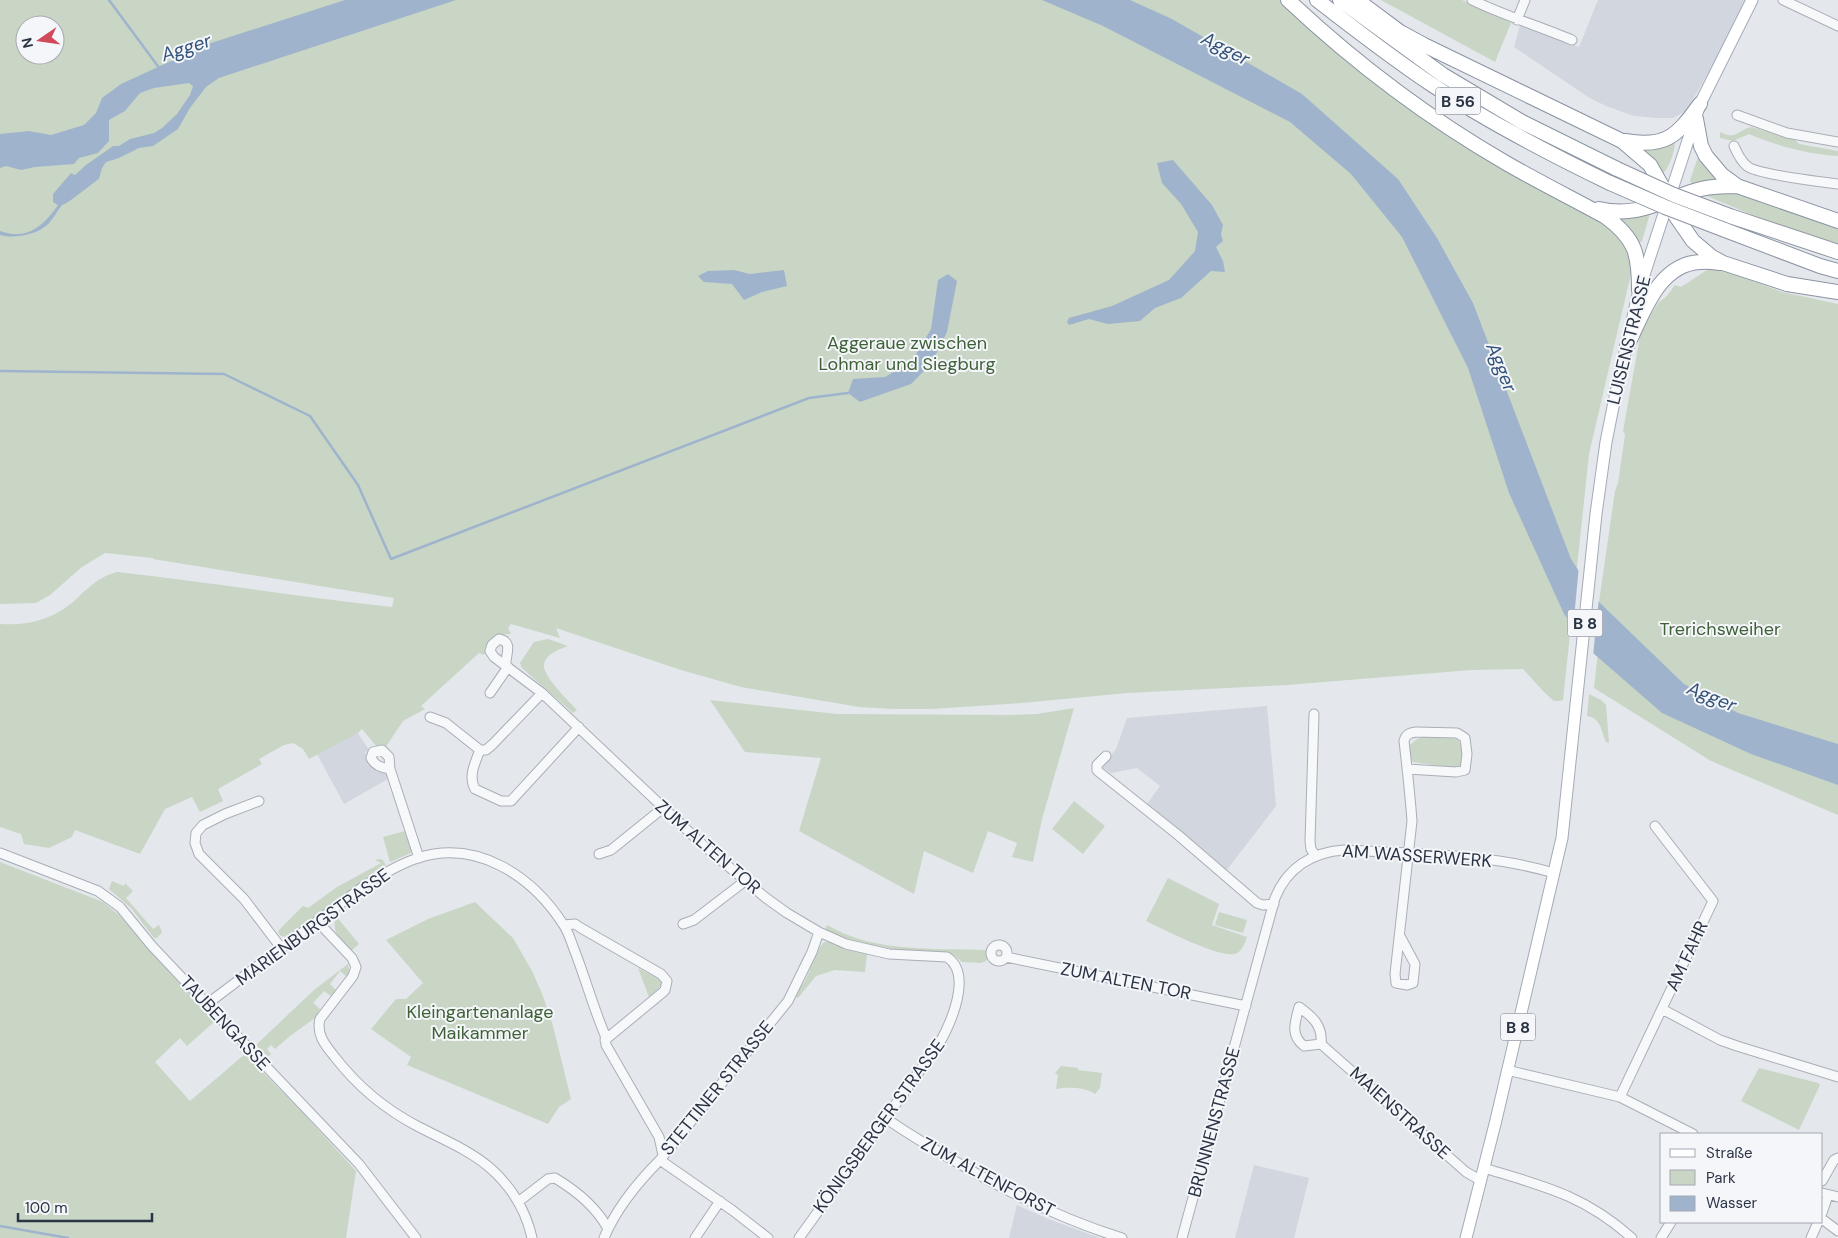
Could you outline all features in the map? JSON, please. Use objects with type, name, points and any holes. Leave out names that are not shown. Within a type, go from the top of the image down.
[{"type":"highway","points":[[1288,0],[1364,66],[1437,120],[1506,163],[1618,226],[1630,238],[1635,248],[1639,264],[1640,290]]},
{"type":"highway","name":"B 56","points":[[1317,0],[1432,85],[1560,159],[1665,207],[1820,266],[1838,270]]},
{"type":"highway","name":"B 56","points":[[1340,0],[1443,75],[1522,122],[1616,169],[1674,195],[1838,252]]},
{"type":"highway","points":[[1357,0],[1400,32],[1416,41],[1622,141],[1650,165],[1675,215],[1693,242],[1703,251],[1723,263],[1787,284],[1838,292]]},
{"type":"highway","points":[[1622,141],[1651,144],[1671,136],[1685,125],[1700,104]]},
{"type":"highway","points":[[1696,119],[1701,146],[1706,156],[1718,171],[1736,186]]},
{"type":"highway","points":[[1585,206],[1618,213],[1628,212],[1668,202],[1715,186],[1736,186],[1838,221]]},
{"type":"highway","points":[[1627,346],[1653,295],[1662,280],[1671,272],[1681,266],[1699,262],[1723,263]]},
{"type":"main road","name":"LUISENSTRASSE","points":[[1554,873],[1564,828],[1593,546],[1606,442],[1627,346],[1640,290],[1700,104],[1752,0]]},
{"type":"main road","name":"B 8","points":[[1466,1238],[1554,873]]},
{"type":"street","points":[[1472,0],[1517,20],[1572,40]]},
{"type":"street","points":[[1517,20],[1525,0]]},
{"type":"street","points":[[1783,0],[1838,26]]},
{"type":"street","points":[[1737,115],[1787,133],[1838,142]]},
{"type":"street","points":[[1734,146],[1746,166],[1751,169],[1771,174],[1838,184]]},
{"type":"street","name":"ZUM ALTEN TOR","points":[[490,693],[507,666],[542,693],[663,808],[745,881],[787,913],[819,932],[846,944],[879,952],[947,957]]},
{"type":"street","points":[[430,717],[446,723],[480,750],[486,750],[542,693]]},
{"type":"street","points":[[1314,714],[1310,841],[1311,849],[1315,856]]},
{"type":"street","points":[[480,750],[472,772],[474,787],[481,793],[506,802],[511,801],[579,727]]},
{"type":"street","points":[[1400,936],[1415,964],[1413,983],[1407,985],[1400,985],[1395,979],[1412,821],[1404,741],[1407,734],[1411,732],[1457,733],[1465,738],[1467,754],[1465,770],[1456,772],[1407,769]]},
{"type":"street","points":[[1106,756],[1097,765],[1099,772],[1178,835],[1257,903],[1264,905],[1274,904]]},
{"type":"street","points":[[390,769],[419,858]]},
{"type":"street","points":[[259,801],[203,825],[196,833],[195,843],[199,854],[244,899],[282,948]]},
{"type":"street","points":[[598,854],[611,850],[663,808]]},
{"type":"street","name":"AM FAHR","points":[[1620,1097],[1713,901],[1655,826]]},
{"type":"street","name":"AM WASSERWERK","points":[[1246,1006],[1280,886],[1302,863],[1315,856],[1329,851],[1344,850],[1470,856],[1554,873]]},
{"type":"street","name":"TAUBENGASSE","points":[[0,853],[98,891],[120,907],[152,946],[359,1164],[416,1238]]},
{"type":"street","name":"MARIENBURGSTRASSE","points":[[207,1004],[385,872],[419,858],[452,853],[476,856],[496,862],[528,883],[564,925],[580,964],[606,1045],[660,1137],[662,1157]]},
{"type":"street","points":[[683,924],[694,920],[745,881]]},
{"type":"street","points":[[317,921],[352,958],[356,967],[353,976],[320,1019],[318,1028],[327,1047],[343,1067],[381,1103],[417,1126],[482,1161],[500,1178],[518,1202],[532,1238]]},
{"type":"street","points":[[564,925],[575,924],[661,974],[666,981],[666,990],[605,1040]]},
{"type":"street","name":"STETTINER STRASSE","points":[[606,1234],[640,1183],[788,1000],[812,952],[819,932]]},
{"type":"street","name":"KÖNIGSBERGER STRASSE","points":[[799,1238],[939,1044],[952,1019],[958,992],[959,974],[954,961],[947,957]]},
{"type":"street","name":"ZUM ALTEN TOR","points":[[1006,957],[1246,1006]]},
{"type":"street","name":"BRUNNENSTRASSE","points":[[1182,1238],[1246,1006]]},
{"type":"street","points":[[1662,1009],[1720,1040],[1838,1077]]},
{"type":"street","name":"MAIENSTRASSE","points":[[1321,1044],[1466,1172],[1480,1180]]},
{"type":"street","points":[[1507,1070],[1620,1097],[1691,1133]]},
{"type":"street","name":"ZUM ALTENFORST","points":[[886,1119],[924,1144],[1017,1196],[1084,1225],[1122,1238]]},
{"type":"street","points":[[662,1157],[768,1238]]},
{"type":"street","points":[[1823,1178],[1838,1158]]},
{"type":"street","points":[[1484,1168],[1576,1198],[1610,1219],[1632,1238]]},
{"type":"street","points":[[518,1202],[548,1180],[555,1178],[598,1213],[606,1234]]},
{"type":"street","points":[[1825,1194],[1838,1197]]},
{"type":"street","points":[[695,1238],[720,1201]]},
{"type":"street","points":[[1823,1220],[1838,1231]]},
{"type":"street","points":[[1661,1238],[1670,1223]]},
{"type":"street","points":[[1810,1238],[1818,1223]]},
{"type":"shaded area","points":[[1598,0],[1745,0],[1716,60],[1686,111],[1673,118],[1657,118],[1634,116],[1606,106],[1588,97],[1514,47],[1520,25],[1579,47]]},
{"type":"shaded area","points":[[1267,706],[1276,806],[1226,871],[1147,804],[1160,786],[1137,768],[1111,773],[1102,767],[1116,749],[1127,718]]},
{"type":"shaded area","points":[[358,733],[369,750],[365,752],[370,763],[387,775],[388,779],[344,804],[316,752]]},
{"type":"shaded area","points":[[1254,1165],[1309,1178],[1294,1238],[1235,1238]]},
{"type":"shaded area","points":[[1017,1205],[1048,1219],[1100,1238],[1009,1238]]},
{"type":"green space","name":"Aggeraue zwischen Lohmar und Siegburg","points":[[0,0],[1285,0],[1338,49],[1623,232],[1633,265],[1589,454],[1563,700],[1561,701],[1552,699],[1523,669],[1471,670],[1287,685],[1127,693],[932,709],[859,707],[741,687],[681,670],[556,628],[560,638],[511,624],[508,628],[511,634],[495,635],[484,655],[479,653],[421,706],[425,709],[403,721],[385,748],[378,748],[362,729],[358,733],[309,759],[303,749],[293,743],[284,745],[259,759],[262,764],[218,789],[223,801],[200,812],[192,797],[165,809],[140,854],[75,830],[72,837],[49,848],[24,844],[21,834],[0,827],[0,624],[30,623],[48,617],[65,608],[99,580],[117,572],[392,607],[394,598],[153,558],[105,553],[82,567],[50,595],[36,603],[0,604]]},
{"type":"green space","points":[[1381,0],[1462,0],[1511,23],[1495,62]]},
{"type":"green space","points":[[1752,127],[1795,140],[1799,144],[1838,151],[1838,156],[1792,149],[1749,134],[1733,141],[1720,138],[1720,132],[1734,135]]},
{"type":"green space","points":[[1674,139],[1672,158],[1662,174],[1640,150]]},
{"type":"green space","points":[[1701,155],[1727,183],[1692,186],[1690,180],[1698,157]]},
{"type":"green space","points":[[1728,190],[1820,219],[1838,229],[1838,245],[1783,228],[1700,193]]},
{"type":"green space","points":[[1651,210],[1642,241],[1639,244],[1618,222],[1617,216]]},
{"type":"green space","name":"Trerichsweiher","points":[[1713,266],[1782,292],[1838,304],[1838,815],[1711,761],[1594,688],[1603,607],[1599,602],[1625,435],[1623,431],[1641,331],[1658,303],[1667,296],[1675,285],[1681,287]]},
{"type":"green space","points":[[548,639],[568,646],[550,655],[544,665],[552,682],[577,710],[573,713],[522,668],[520,663],[534,642]]},
{"type":"green space","points":[[1589,694],[1606,705],[1609,743],[1606,742],[1598,722],[1592,717],[1587,716]]},
{"type":"green space","points":[[710,700],[837,714],[1010,715],[1037,714],[1074,708],[1042,819],[1033,862],[1012,857],[1017,843],[988,831],[973,873],[924,851],[914,894],[799,831],[821,758],[745,752]]},
{"type":"green space","points":[[1423,737],[1448,737],[1459,742],[1463,754],[1461,765],[1456,768],[1413,762],[1410,758],[1410,745]]},
{"type":"green space","points":[[1074,801],[1105,826],[1083,854],[1052,829]]},
{"type":"green space","points":[[405,831],[411,853],[390,862],[383,837]]},
{"type":"green space","points":[[375,860],[383,860],[386,865],[287,937],[281,936],[278,932],[279,930],[303,906],[308,908],[337,887],[381,863]]},
{"type":"green space","points":[[0,862],[103,902],[119,915],[214,1022],[187,1046],[180,1038],[155,1062],[190,1101],[245,1054],[301,1111],[356,1171],[346,1238],[0,1238]]},
{"type":"green space","points":[[1168,878],[1219,904],[1212,925],[1247,937],[1241,950],[1230,954],[1219,952],[1192,943],[1146,921]]},
{"type":"green space","points":[[112,881],[124,886],[125,883],[133,891],[126,898],[153,929],[159,925],[162,932],[157,938],[154,938],[131,908],[109,889]]},
{"type":"green space","name":"Kleingartenanlage Maikammer","points":[[475,902],[513,938],[532,971],[553,1026],[571,1099],[559,1107],[548,1124],[407,1065],[411,1057],[371,1029],[396,999],[406,999],[423,983],[386,940],[428,919]]},
{"type":"green space","points":[[1219,912],[1247,920],[1243,933],[1215,925]]},
{"type":"green space","points":[[336,916],[359,944],[350,951],[336,931]]},
{"type":"green space","points":[[827,925],[845,934],[884,945],[925,949],[987,950],[988,957],[986,961],[981,963],[962,962],[948,953],[885,948],[840,936],[825,930]]},
{"type":"green space","points":[[824,942],[830,942],[867,954],[865,972],[835,970],[816,976],[798,998],[795,996],[805,981]]},
{"type":"green space","points":[[348,964],[349,971],[347,977],[340,971],[330,984],[336,990],[331,996],[324,991],[313,1003],[320,1009],[315,1018],[275,1049],[271,1045],[267,1049],[271,1054],[268,1057],[256,1045],[314,990]]},
{"type":"green space","points":[[638,968],[659,979],[663,984],[649,997]]},
{"type":"green space","points":[[1061,1066],[1102,1073],[1100,1088],[1095,1094],[1076,1088],[1056,1089],[1058,1075],[1055,1073]]},
{"type":"green space","points":[[1759,1068],[1820,1085],[1799,1130],[1741,1101]]},
{"type":"water","points":[[345,0],[456,0],[219,78],[206,87],[190,108],[178,129],[153,146],[139,148],[106,162],[99,179],[62,205],[47,225],[25,235],[12,237],[0,235],[0,231],[19,234],[41,225],[58,205],[53,202],[53,194],[71,173],[75,175],[113,146],[119,146],[130,139],[154,133],[162,128],[177,114],[190,95],[193,86],[189,83],[154,88],[140,93],[125,111],[109,120],[109,141],[98,153],[79,158],[74,164],[21,170],[6,166],[0,168],[0,134],[29,131],[51,135],[84,125],[96,113],[102,98],[121,84],[208,44]]},
{"type":"water","points":[[1042,0],[1130,0],[1172,19],[1302,94],[1398,179],[1437,238],[1473,303],[1571,559],[1599,602],[1684,684],[1738,713],[1838,744],[1838,785],[1751,754],[1662,713],[1593,653],[1564,614],[1509,493],[1468,368],[1402,237],[1351,174],[1290,122],[1103,26]]},
{"type":"water","points":[[1173,160],[1212,205],[1223,225],[1221,234],[1223,241],[1216,247],[1223,261],[1225,272],[1211,271],[1181,298],[1155,308],[1140,321],[1108,324],[1089,319],[1069,325],[1067,322],[1069,318],[1112,306],[1169,280],[1195,251],[1198,232],[1181,204],[1162,183],[1157,163]]},
{"type":"water","points":[[734,270],[750,274],[784,270],[787,286],[762,292],[744,300],[732,284],[704,282],[698,276],[708,271]]},
{"type":"water","points":[[948,274],[957,281],[947,332],[931,364],[911,384],[860,402],[848,393],[853,379],[885,377],[912,361],[931,329],[938,280]]},
{"type":"pier","points":[[1579,566],[1599,598],[1593,656],[1573,629]]},
{"type":"waterway","name":"Agger","points":[[109,0],[160,69]]},
{"type":"waterway","points":[[0,371],[224,374],[310,416],[358,485],[391,559],[809,398],[848,393]]},
{"type":"waterway","points":[[0,1226],[68,1238]]}]
